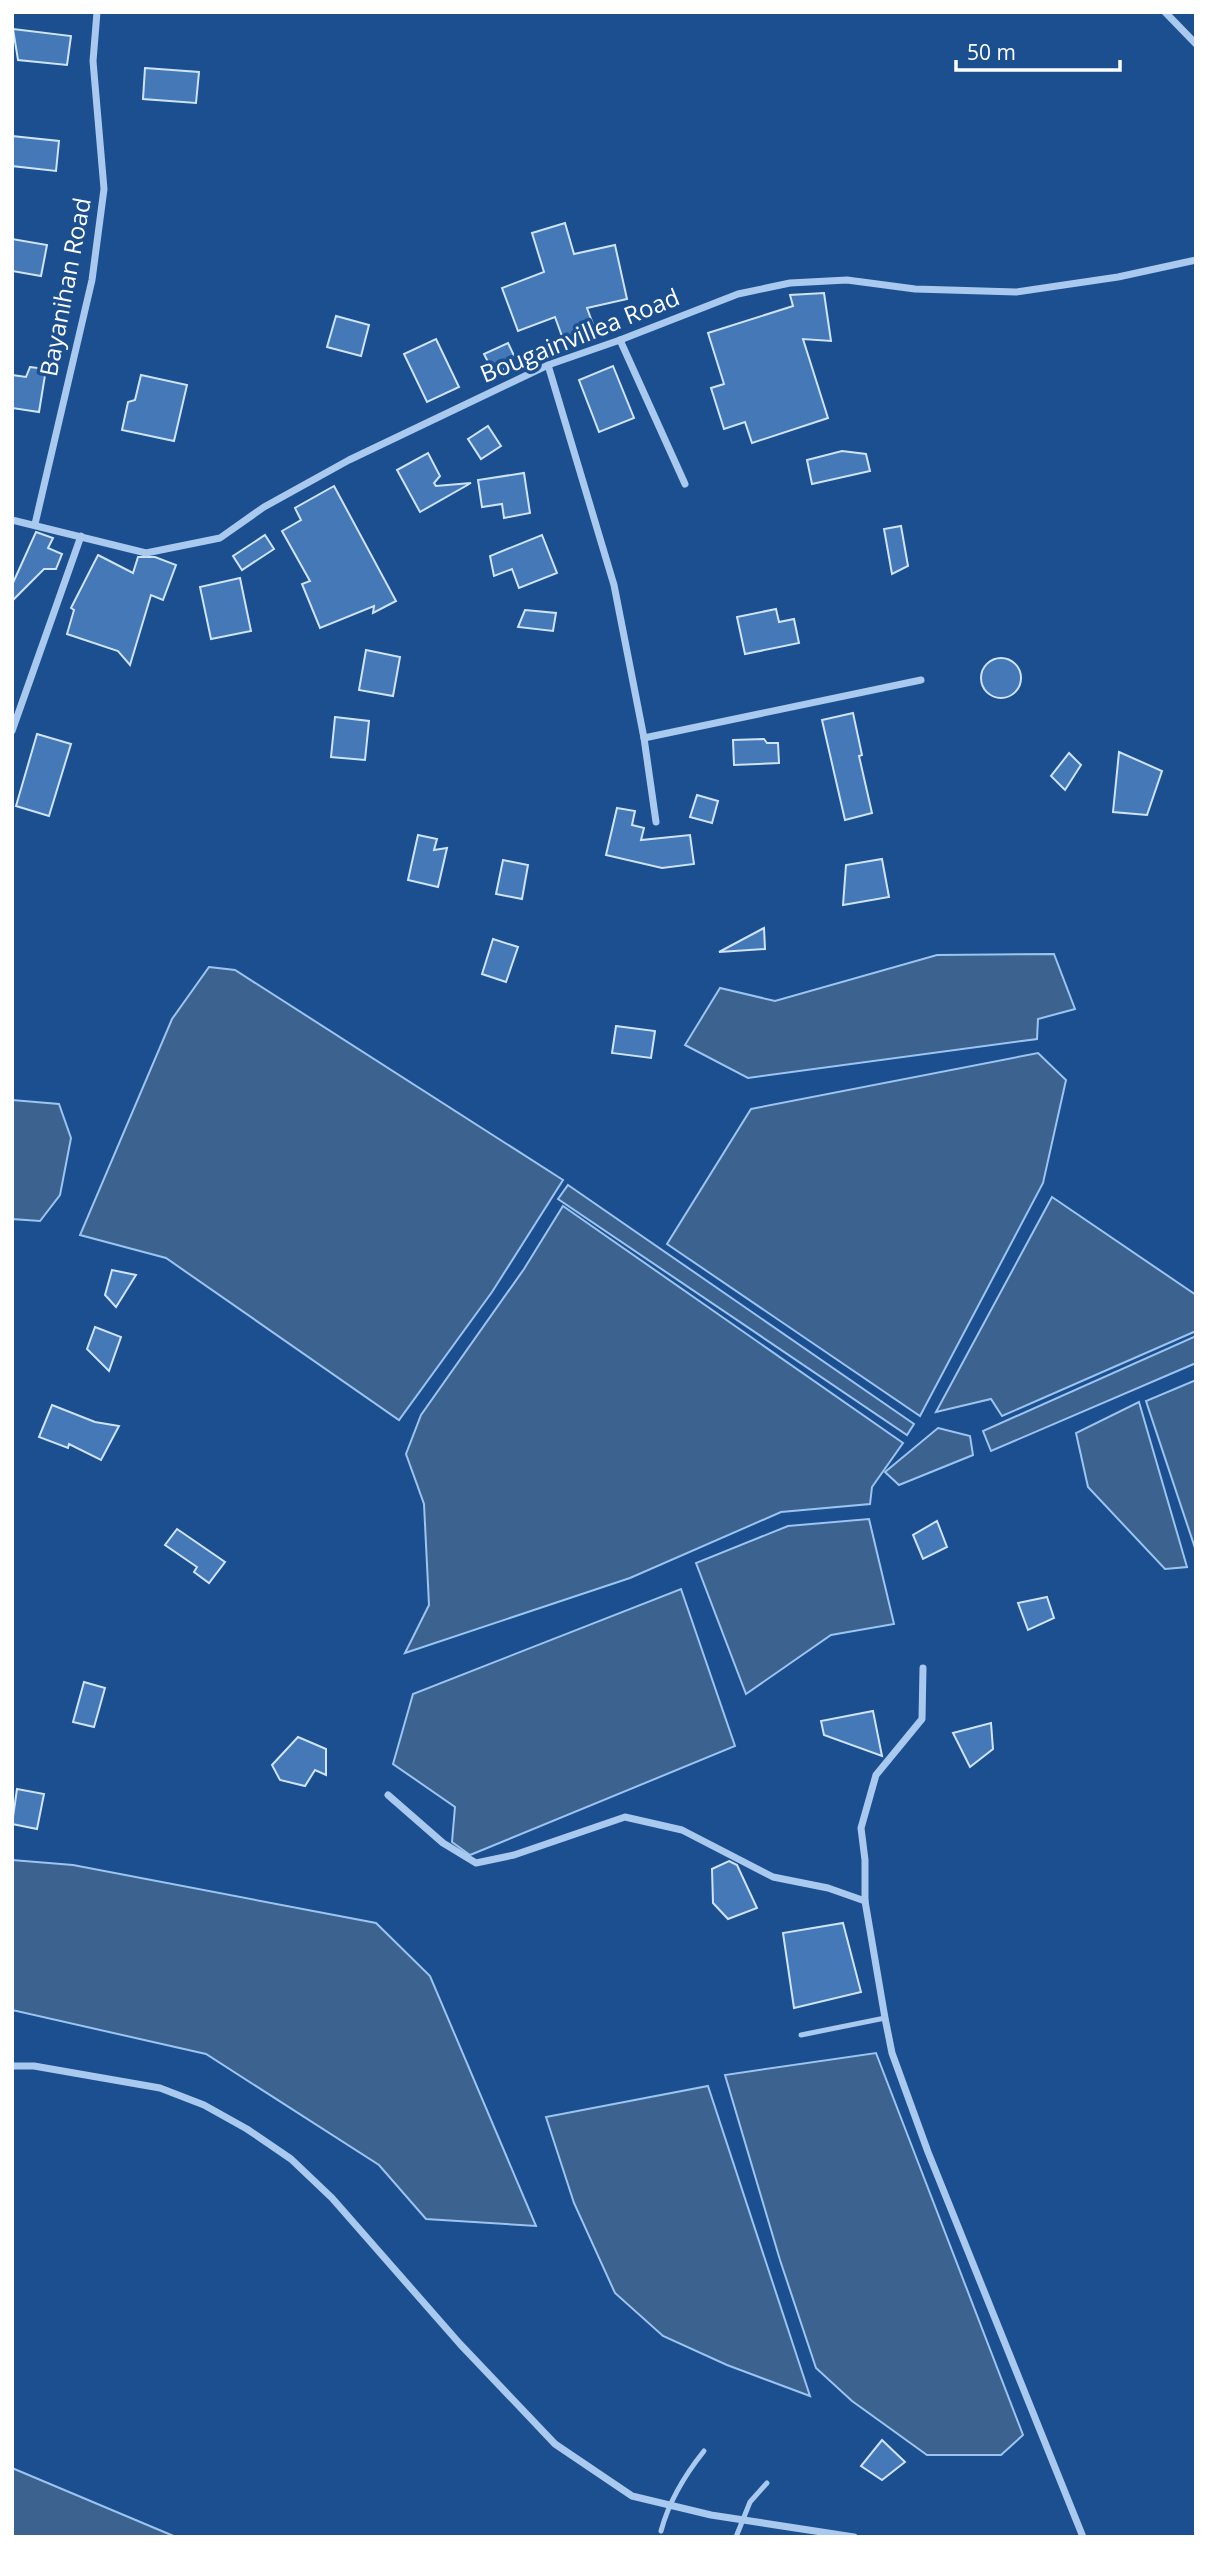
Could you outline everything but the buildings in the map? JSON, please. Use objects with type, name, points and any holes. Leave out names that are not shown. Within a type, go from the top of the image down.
[{"type":"street","name":"Bayanihan Road","points":[[35,524],[92,280],[104,189],[93,61],[97,12]]},
{"type":"street","points":[[1165,12],[1196,44]]},
{"type":"street","name":"Bougainvillea Road","points":[[12,520],[146,553],[220,538],[264,507],[349,460],[548,365],[738,294],[790,283],[847,280],[915,289],[1016,292],[1118,277],[1196,260]]},
{"type":"street","points":[[620,340],[685,484]]},
{"type":"street","points":[[548,365],[614,585],[645,738],[656,822]]},
{"type":"street","points":[[12,731],[81,536]]},
{"type":"street","points":[[645,738],[921,680]]},
{"type":"street","points":[[923,1668],[922,1718],[876,1775],[861,1828],[865,1860],[865,1900],[885,2018],[892,2053],[919,2130],[1083,2537]]},
{"type":"street","points":[[388,1795],[443,1843],[476,1863],[514,1855],[625,1817],[682,1830],[773,1877],[828,1888],[865,1900]]},
{"type":"street","points":[[12,2066],[34,2066],[160,2088],[204,2105],[247,2129],[290,2159],[332,2198],[460,2344],[555,2444],[632,2496],[742,2520],[854,2537]]},
{"type":"lane","points":[[801,2035],[885,2018]]},
{"type":"lane","points":[[661,2532],[669,2505],[686,2473],[704,2451]]},
{"type":"lane","points":[[736,2537],[750,2502],[767,2483]]},
{"type":"water","points":[[1054,954],[1075,1009],[1038,1019],[1037,1039],[748,1078],[685,1045],[720,988],[775,1001],[937,955]]},
{"type":"water","points":[[209,967],[235,970],[563,1180],[492,1292],[399,1420],[166,1258],[80,1235],[172,1019]]},
{"type":"water","points":[[1038,1053],[1066,1080],[1043,1183],[920,1416],[667,1244],[751,1109]]},
{"type":"water","points":[[12,1100],[59,1104],[71,1138],[60,1195],[40,1221],[12,1219]]},
{"type":"water","points":[[568,1185],[914,1424],[907,1435],[558,1199]]},
{"type":"water","points":[[1052,1197],[1196,1295],[1196,1331],[1002,1416],[991,1399],[936,1412]]},
{"type":"water","points":[[563,1206],[903,1443],[872,1487],[870,1504],[781,1512],[630,1578],[405,1653],[429,1605],[424,1504],[406,1454],[421,1415],[524,1269]]},
{"type":"water","points":[[1196,1336],[1196,1363],[991,1451],[983,1431]]},
{"type":"water","points":[[1196,1380],[1196,1551],[1146,1401]]},
{"type":"water","points":[[1139,1402],[1187,1567],[1165,1569],[1088,1487],[1076,1433]]},
{"type":"water","points":[[938,1428],[970,1436],[973,1455],[899,1485],[885,1472]]},
{"type":"water","points":[[869,1519],[894,1624],[831,1635],[746,1694],[696,1563],[788,1526]]},
{"type":"water","points":[[681,1589],[735,1746],[470,1855],[452,1842],[455,1807],[393,1764],[413,1694]]},
{"type":"water","points":[[12,1860],[73,1865],[376,1923],[430,1976],[536,2226],[426,2219],[379,2165],[206,2054],[12,2010]]},
{"type":"water","points":[[876,2053],[1023,2435],[1001,2455],[927,2455],[852,2401],[816,2368],[780,2260],[725,2075]]},
{"type":"water","points":[[708,2086],[810,2396],[727,2365],[663,2336],[615,2293],[574,2203],[546,2117]]},
{"type":"water","points":[[12,2468],[176,2537],[12,2537]]}]
